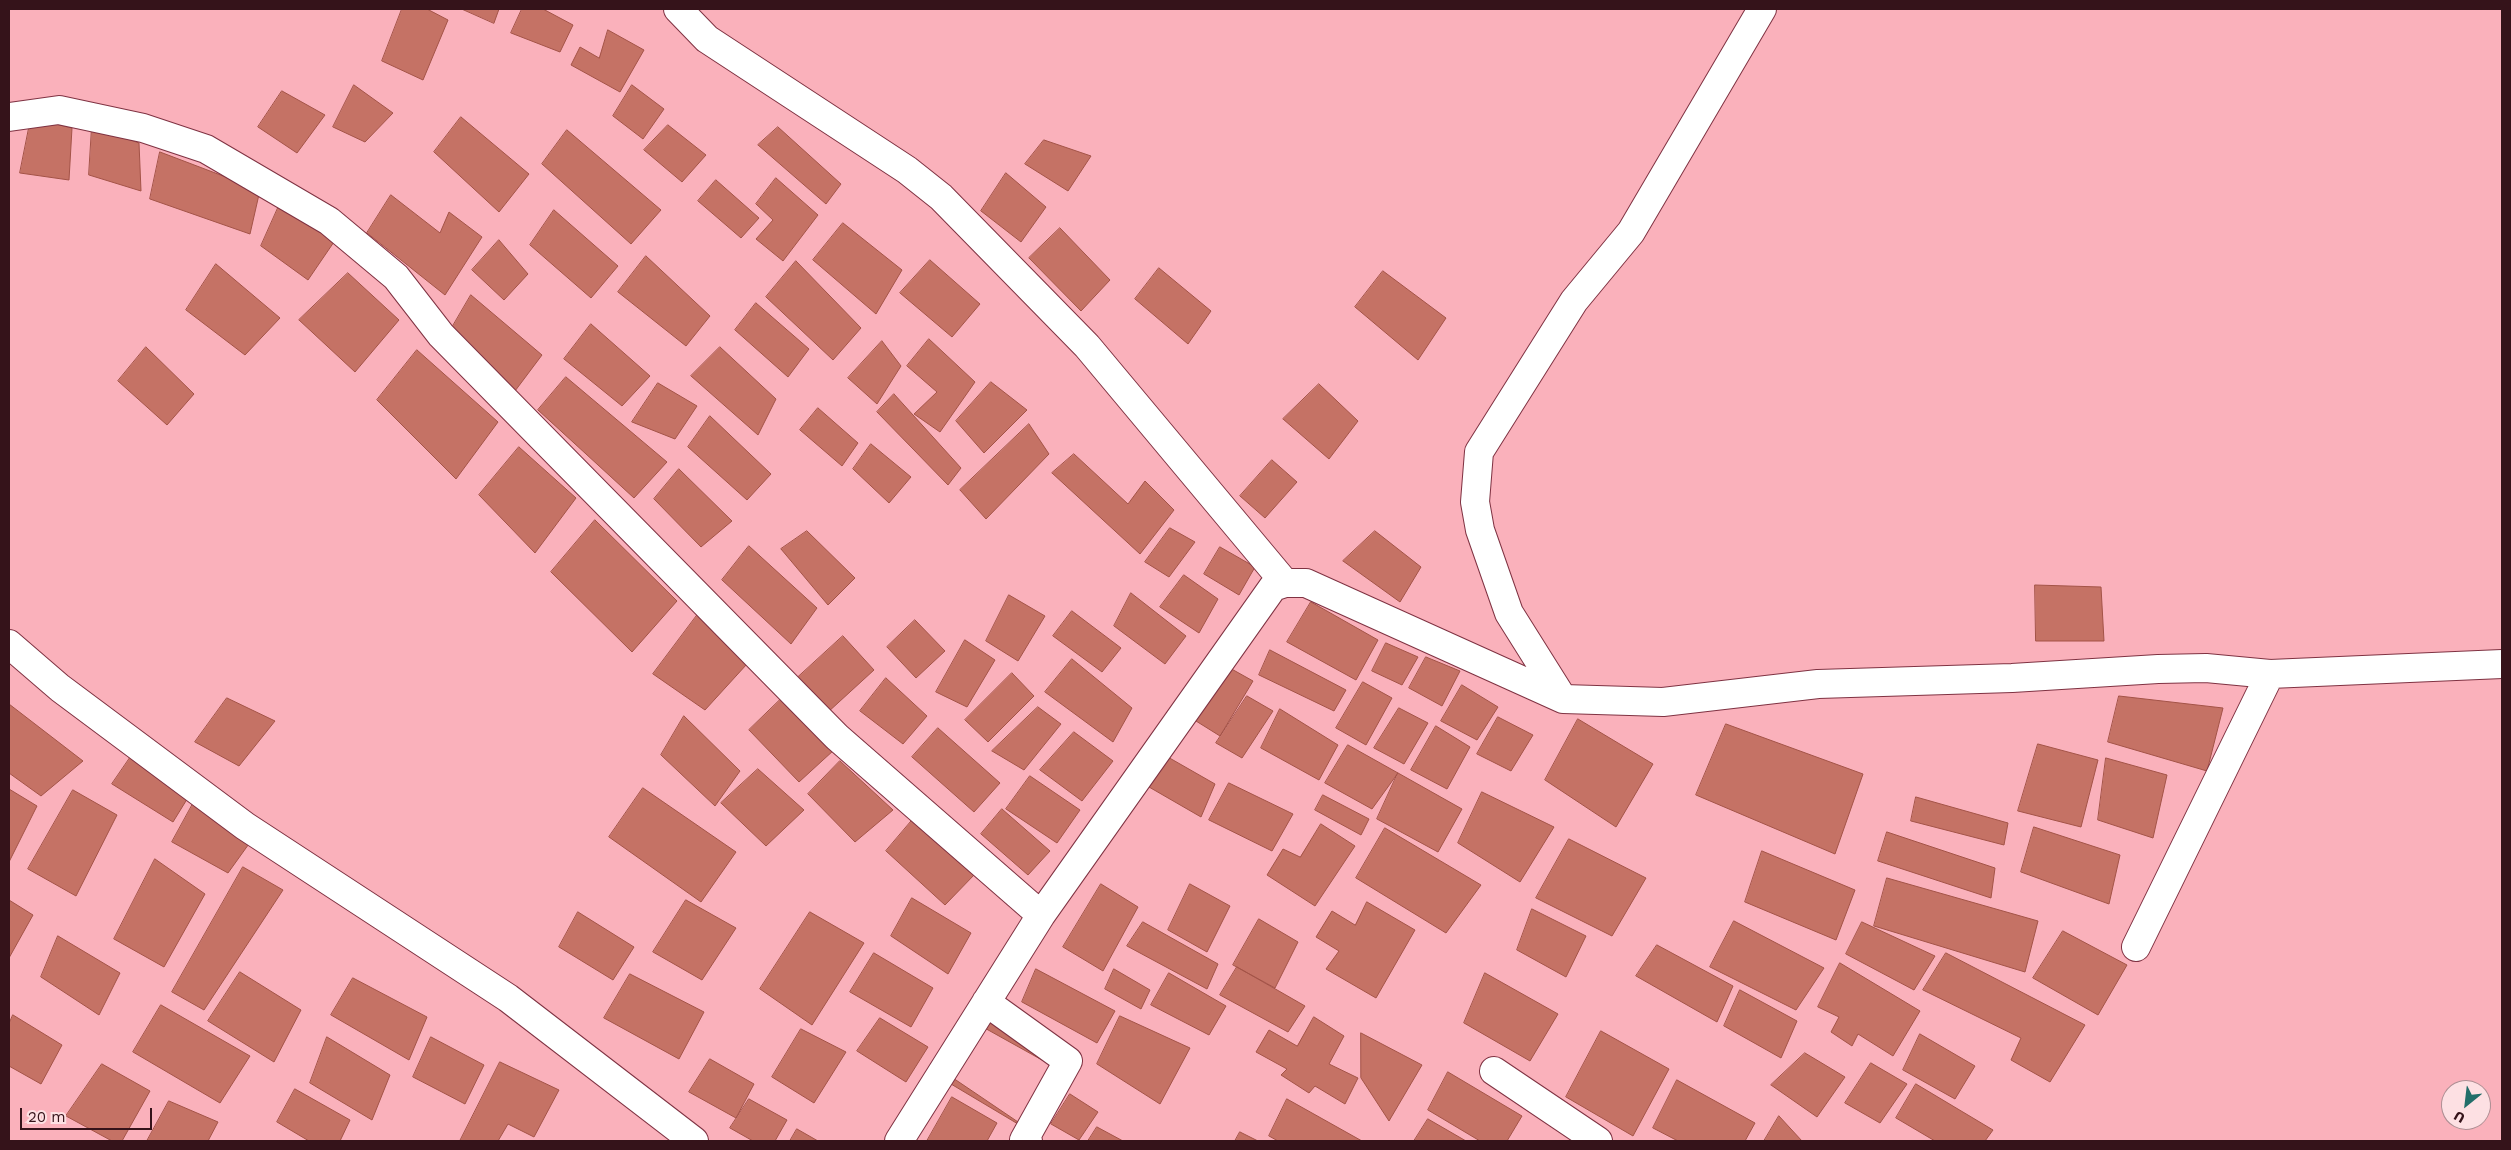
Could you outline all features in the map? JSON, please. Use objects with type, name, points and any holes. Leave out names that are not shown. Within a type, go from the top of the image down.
[{"type":"street","points":[[678,9],[707,38],[907,170],[942,197],[1087,346],[1285,583]]},
{"type":"street","points":[[1563,699],[1509,613],[1480,530],[1475,502],[1479,452],[1574,300],[1631,232],[1762,9]]},
{"type":"street","points":[[9,117],[59,110],[143,128],[206,148],[330,221],[396,277],[441,335],[837,737],[1041,915]]},
{"type":"street","points":[[899,1141],[1041,915],[1264,596],[1273,587],[1285,583],[1306,584],[1563,699],[1663,702],[1818,684],[2012,678],[2158,669],[2206,668],[2270,674],[2502,664]]},
{"type":"street","points":[[9,644],[60,688],[245,826],[508,998],[694,1141]]},
{"type":"street","points":[[2136,946],[2270,674]]},
{"type":"street","points":[[986,1002],[1068,1061],[1024,1140],[1028,1141]]},
{"type":"street","points":[[1494,1071],[1598,1141]]},
{"type":"building","points":[[402,9],[427,9],[448,20],[423,80],[382,61]]},
{"type":"building","points":[[462,9],[499,9],[494,23]]},
{"type":"building","points":[[522,9],[543,9],[573,25],[560,52],[511,33]]},
{"type":"building","points":[[608,30],[644,50],[620,92],[571,65],[580,47],[599,58]]},
{"type":"building","points":[[354,85],[393,113],[365,142],[333,127]]},
{"type":"building","points":[[632,85],[664,109],[643,139],[613,116]]},
{"type":"building","points":[[282,91],[325,115],[297,153],[258,127]]},
{"type":"building","points":[[461,117],[529,174],[499,212],[434,152]]},
{"type":"building","points":[[31,118],[72,128],[69,180],[20,173]]},
{"type":"building","points":[[668,125],[706,155],[682,182],[644,150]]},
{"type":"building","points":[[92,126],[139,143],[141,191],[89,175]]},
{"type":"building","points":[[778,127],[841,184],[826,204],[758,145]]},
{"type":"building","points":[[567,130],[661,210],[631,244],[542,164]]},
{"type":"building","points":[[1044,140],[1091,156],[1068,191],[1025,164]]},
{"type":"building","points":[[160,152],[260,190],[250,234],[150,199]]},
{"type":"building","points":[[1006,173],[1046,207],[1021,242],[981,211]]},
{"type":"building","points":[[776,178],[818,215],[783,261],[756,239],[773,220],[756,204]]},
{"type":"building","points":[[716,180],[759,218],[741,238],[698,201]]},
{"type":"building","points":[[391,195],[440,233],[449,212],[482,237],[445,295],[367,233]]},
{"type":"building","points":[[282,199],[336,239],[308,280],[261,246]]},
{"type":"building","points":[[554,210],[618,266],[591,298],[530,245]]},
{"type":"building","points":[[843,223],[902,270],[876,314],[813,260]]},
{"type":"building","points":[[1060,228],[1110,280],[1081,311],[1029,258]]},
{"type":"building","points":[[499,240],[528,274],[504,300],[472,270]]},
{"type":"building","points":[[646,256],[710,316],[686,346],[618,292]]},
{"type":"building","points":[[930,260],[980,304],[952,337],[900,293]]},
{"type":"building","points":[[796,261],[861,328],[833,360],[766,297]]},
{"type":"building","points":[[216,264],[280,318],[245,355],[186,310]]},
{"type":"building","points":[[1159,268],[1211,311],[1188,344],[1135,299]]},
{"type":"building","points":[[1383,271],[1446,318],[1418,360],[1355,307]]},
{"type":"building","points":[[348,273],[399,320],[355,372],[299,320]]},
{"type":"building","points":[[471,295],[542,355],[515,391],[450,331]]},
{"type":"building","points":[[756,303],[809,349],[788,377],[735,330]]},
{"type":"building","points":[[591,324],[650,376],[622,406],[564,359]]},
{"type":"building","points":[[929,339],[975,382],[940,432],[914,414],[937,392],[907,366]]},
{"type":"building","points":[[882,341],[901,366],[877,404],[848,378]]},
{"type":"building","points":[[146,347],[194,394],[167,425],[118,381]]},
{"type":"building","points":[[720,347],[776,399],[758,435],[691,376]]},
{"type":"building","points":[[417,350],[498,422],[456,479],[377,400]]},
{"type":"building","points":[[566,377],[667,462],[634,498],[538,410]]},
{"type":"building","points":[[991,382],[1027,410],[984,453],[956,421]]},
{"type":"building","points":[[658,383],[697,406],[675,439],[632,422]]},
{"type":"building","points":[[1319,384],[1358,421],[1329,459],[1283,419]]},
{"type":"building","points":[[894,394],[961,468],[948,485],[877,412]]},
{"type":"building","points":[[818,408],[858,443],[842,466],[800,430]]},
{"type":"building","points":[[710,416],[771,474],[747,500],[688,447]]},
{"type":"building","points":[[1029,424],[1049,454],[986,519],[960,490]]},
{"type":"building","points":[[871,444],[911,477],[889,503],[853,469]]},
{"type":"building","points":[[519,447],[576,498],[535,553],[479,495]]},
{"type":"building","points":[[1074,454],[1128,504],[1145,481],[1174,510],[1140,554],[1052,473]]},
{"type":"building","points":[[1272,460],[1297,482],[1265,518],[1240,496]]},
{"type":"building","points":[[679,469],[732,521],[701,547],[654,499]]},
{"type":"building","points":[[595,520],[677,601],[632,652],[551,572]]},
{"type":"building","points":[[1170,528],[1195,542],[1169,577],[1145,562]]},
{"type":"building","points":[[807,531],[855,578],[828,605],[781,549]]},
{"type":"building","points":[[1375,531],[1421,567],[1400,602],[1343,561]]},
{"type":"building","points":[[749,546],[817,608],[791,644],[722,580]]},
{"type":"building","points":[[1220,547],[1255,567],[1239,595],[1204,574]]},
{"type":"building","points":[[1184,575],[1218,599],[1199,633],[1160,607]]},
{"type":"building","points":[[2035,585],[2101,587],[2104,641],[2036,641]]},
{"type":"building","points":[[1131,593],[1186,636],[1165,664],[1114,626]]},
{"type":"building","points":[[1009,595],[1045,616],[1018,661],[986,641]]},
{"type":"building","points":[[1311,602],[1378,640],[1356,680],[1287,642]]},
{"type":"building","points":[[1072,611],[1121,648],[1102,672],[1053,636]]},
{"type":"building","points":[[698,614],[747,664],[705,710],[653,674]]},
{"type":"building","points":[[915,620],[945,651],[916,678],[887,647]]},
{"type":"building","points":[[843,636],[874,670],[827,713],[796,679]]},
{"type":"building","points":[[965,640],[995,660],[967,707],[936,692]]},
{"type":"building","points":[[1386,643],[1418,657],[1402,685],[1372,671]]},
{"type":"building","points":[[1270,650],[1346,690],[1334,711],[1259,675]]},
{"type":"building","points":[[1426,657],[1460,671],[1442,706],[1409,688]]},
{"type":"building","points":[[1072,659],[1132,708],[1113,742],[1045,692]]},
{"type":"building","points":[[1228,667],[1253,681],[1220,736],[1196,721]]},
{"type":"building","points":[[1012,673],[1034,696],[988,742],[965,720]]},
{"type":"building","points":[[886,678],[927,716],[903,744],[860,711]]},
{"type":"building","points":[[1363,682],[1392,698],[1366,745],[1336,728]]},
{"type":"building","points":[[1462,685],[1498,707],[1477,740],[1441,721]]},
{"type":"building","points":[[1247,696],[1273,711],[1242,758],[1216,743]]},
{"type":"building","points":[[2119,696],[2223,708],[2207,771],[2108,742]]},
{"type":"building","points":[[227,698],[275,721],[239,766],[195,742]]},
{"type":"building","points":[[782,698],[834,750],[799,782],[749,730]]},
{"type":"building","points":[[9,704],[83,761],[41,796],[9,773]]},
{"type":"building","points":[[1038,707],[1061,724],[1024,770],[992,751]]},
{"type":"building","points":[[1399,708],[1428,723],[1404,764],[1374,748]]},
{"type":"building","points":[[1280,709],[1338,745],[1319,780],[1261,748]]},
{"type":"building","points":[[684,716],[740,771],[715,806],[661,755]]},
{"type":"building","points":[[1498,717],[1533,735],[1511,771],[1477,754]]},
{"type":"building","points":[[1578,719],[1653,764],[1616,827],[1545,780]]},
{"type":"building","points":[[1726,724],[1863,774],[1835,854],[1696,795]]},
{"type":"building","points":[[1436,726],[1470,747],[1447,789],[1411,770]]},
{"type":"building","points":[[938,728],[1000,783],[974,812],[912,757]]},
{"type":"building","points":[[1074,732],[1113,761],[1082,801],[1040,770]]},
{"type":"building","points":[[2038,744],[2098,760],[2081,827],[2018,811]]},
{"type":"building","points":[[1348,745],[1398,773],[1372,809],[1325,783]]},
{"type":"building","points":[[134,752],[189,796],[173,822],[112,784]]},
{"type":"building","points":[[1166,756],[1215,784],[1201,817],[1149,787]]},
{"type":"building","points":[[2106,758],[2167,775],[2153,838],[2098,820]]},
{"type":"building","points":[[840,761],[893,810],[855,842],[808,794]]},
{"type":"building","points":[[758,769],[804,810],[766,846],[721,803]]},
{"type":"building","points":[[1398,773],[1462,809],[1438,852],[1377,819]]},
{"type":"building","points":[[1030,776],[1080,810],[1057,843],[1006,809]]},
{"type":"building","points":[[1229,783],[1293,814],[1272,851],[1209,820]]},
{"type":"building","points":[[643,788],[736,852],[701,902],[609,837]]},
{"type":"building","points":[[9,789],[37,806],[9,862]]},
{"type":"building","points":[[73,790],[117,815],[76,896],[28,869]]},
{"type":"building","points":[[1482,792],[1554,827],[1520,882],[1458,843]]},
{"type":"building","points":[[1323,795],[1369,819],[1361,835],[1315,810]]},
{"type":"building","points":[[1916,797],[2008,823],[2004,845],[1911,821]]},
{"type":"building","points":[[195,800],[251,841],[228,873],[172,842]]},
{"type":"building","points":[[1002,809],[1050,851],[1028,875],[981,834]]},
{"type":"building","points":[[914,818],[975,874],[945,905],[886,851]]},
{"type":"building","points":[[1321,824],[1355,846],[1315,906],[1267,875],[1283,849],[1300,857]]},
{"type":"building","points":[[2034,827],[2120,855],[2109,904],[2021,872]]},
{"type":"building","points":[[1385,828],[1481,885],[1446,933],[1356,878]]},
{"type":"building","points":[[1887,832],[1995,868],[1991,898],[1878,861]]},
{"type":"building","points":[[1569,839],[1646,878],[1612,936],[1536,898]]},
{"type":"building","points":[[1762,851],[1855,890],[1836,940],[1745,902]]},
{"type":"building","points":[[155,859],[205,894],[164,967],[114,939]]},
{"type":"building","points":[[243,867],[283,890],[204,1010],[172,992]]},
{"type":"building","points":[[1887,878],[2038,921],[2025,972],[1874,926]]},
{"type":"building","points":[[1101,884],[1138,907],[1103,971],[1063,947]]},
{"type":"building","points":[[1190,884],[1230,906],[1207,952],[1168,930]]},
{"type":"building","points":[[912,898],[971,933],[948,974],[891,936]]},
{"type":"building","points":[[9,900],[33,915],[9,958]]},
{"type":"building","points":[[686,900],[736,928],[702,980],[653,952]]},
{"type":"building","points":[[1367,902],[1415,930],[1376,998],[1326,969],[1339,951],[1316,937],[1332,911],[1355,925]]},
{"type":"building","points":[[1532,909],[1586,936],[1566,977],[1517,950]]},
{"type":"building","points":[[578,912],[634,947],[613,980],[559,947]]},
{"type":"building","points":[[810,912],[864,943],[812,1025],[760,989]]},
{"type":"building","points":[[1259,919],[1298,942],[1275,988],[1233,965]]},
{"type":"building","points":[[1734,921],[1824,968],[1796,1010],[1710,967]]},
{"type":"building","points":[[1143,922],[1218,964],[1207,989],[1127,946]]},
{"type":"building","points":[[1862,922],[1935,956],[1914,990],[1846,954]]},
{"type":"building","points":[[2063,931],[2127,965],[2098,1015],[2033,978]]},
{"type":"building","points":[[58,936],[120,973],[99,1015],[41,977]]},
{"type":"building","points":[[1657,945],[1733,986],[1717,1022],[1636,976]]},
{"type":"building","points":[[874,953],[933,988],[911,1027],[850,992]]},
{"type":"building","points":[[1946,953],[2085,1025],[2050,1082],[2011,1060],[2021,1038],[1923,990]]},
{"type":"building","points":[[1840,963],[1920,1011],[1893,1056],[1858,1034],[1852,1046],[1831,1032],[1839,1017],[1818,1007]]},
{"type":"building","points":[[1237,967],[1305,1006],[1288,1032],[1220,995]]},
{"type":"building","points":[[1036,969],[1115,1011],[1097,1043],[1022,1002]]},
{"type":"building","points":[[1114,969],[1150,990],[1141,1009],[1105,989]]},
{"type":"building","points":[[240,972],[301,1010],[274,1062],[208,1021]]},
{"type":"building","points":[[1169,973],[1226,1006],[1209,1035],[1151,1005]]},
{"type":"building","points":[[1485,973],[1558,1014],[1530,1061],[1464,1023]]},
{"type":"building","points":[[630,974],[704,1012],[679,1059],[604,1018]]},
{"type":"building","points":[[353,978],[427,1017],[409,1060],[331,1015]]},
{"type":"building","points":[[1740,990],[1797,1021],[1781,1058],[1724,1026]]},
{"type":"building","points":[[986,1002],[1065,1062],[1024,1126],[950,1076]]},
{"type":"building","points":[[161,1005],[250,1056],[220,1103],[133,1052]]},
{"type":"building","points":[[13,1015],[62,1045],[41,1084],[9,1066],[9,1024]]},
{"type":"building","points":[[1120,1016],[1190,1048],[1160,1104],[1097,1064]]},
{"type":"building","points":[[1314,1017],[1344,1036],[1329,1064],[1358,1078],[1345,1104],[1315,1086],[1309,1093],[1281,1075],[1287,1069],[1256,1052],[1269,1030],[1297,1046]]},
{"type":"building","points":[[880,1018],[928,1047],[906,1082],[857,1051]]},
{"type":"building","points":[[981,1026],[1051,1065],[1018,1124],[951,1084]]},
{"type":"building","points":[[801,1029],[846,1052],[814,1103],[772,1077]]},
{"type":"building","points":[[1601,1031],[1669,1069],[1633,1136],[1566,1097]]},
{"type":"building","points":[[1361,1033],[1422,1065],[1389,1121],[1361,1078]]},
{"type":"building","points":[[1920,1034],[1975,1066],[1955,1099],[1903,1070]]},
{"type":"building","points":[[327,1037],[390,1075],[372,1120],[310,1083]]},
{"type":"building","points":[[431,1037],[484,1065],[465,1104],[413,1077]]},
{"type":"building","points":[[1805,1053],[1845,1077],[1817,1117],[1771,1085]]},
{"type":"building","points":[[710,1059],[754,1084],[736,1118],[689,1092]]},
{"type":"building","points":[[500,1062],[559,1090],[534,1137],[508,1124],[498,1141],[460,1141]]},
{"type":"building","points":[[1871,1063],[1907,1084],[1880,1123],[1845,1103]]},
{"type":"building","points":[[102,1064],[150,1091],[122,1141],[112,1141],[66,1116]]},
{"type":"building","points":[[1448,1072],[1522,1116],[1507,1141],[1480,1141],[1428,1110]]},
{"type":"building","points":[[1677,1080],[1755,1123],[1745,1141],[1678,1141],[1653,1128]]},
{"type":"building","points":[[1916,1084],[1993,1130],[1985,1141],[1935,1141],[1896,1118]]},
{"type":"building","points":[[295,1089],[350,1120],[340,1141],[309,1141],[277,1122]]},
{"type":"building","points":[[1070,1094],[1098,1112],[1079,1140],[1051,1124]]},
{"type":"building","points":[[952,1097],[997,1123],[987,1141],[927,1141]]},
{"type":"building","points":[[749,1099],[787,1120],[775,1141],[753,1141],[730,1128]]},
{"type":"building","points":[[1287,1099],[1362,1141],[1278,1141],[1269,1136]]},
{"type":"building","points":[[169,1101],[218,1122],[208,1141],[147,1141]]},
{"type":"building","points":[[1779,1116],[1802,1141],[1764,1141]]},
{"type":"building","points":[[1428,1119],[1466,1141],[1414,1141]]},
{"type":"building","points":[[1097,1127],[1123,1141],[1088,1141]]},
{"type":"building","points":[[797,1129],[818,1141],[790,1141]]},
{"type":"building","points":[[1240,1132],[1258,1141],[1235,1141]]}]
